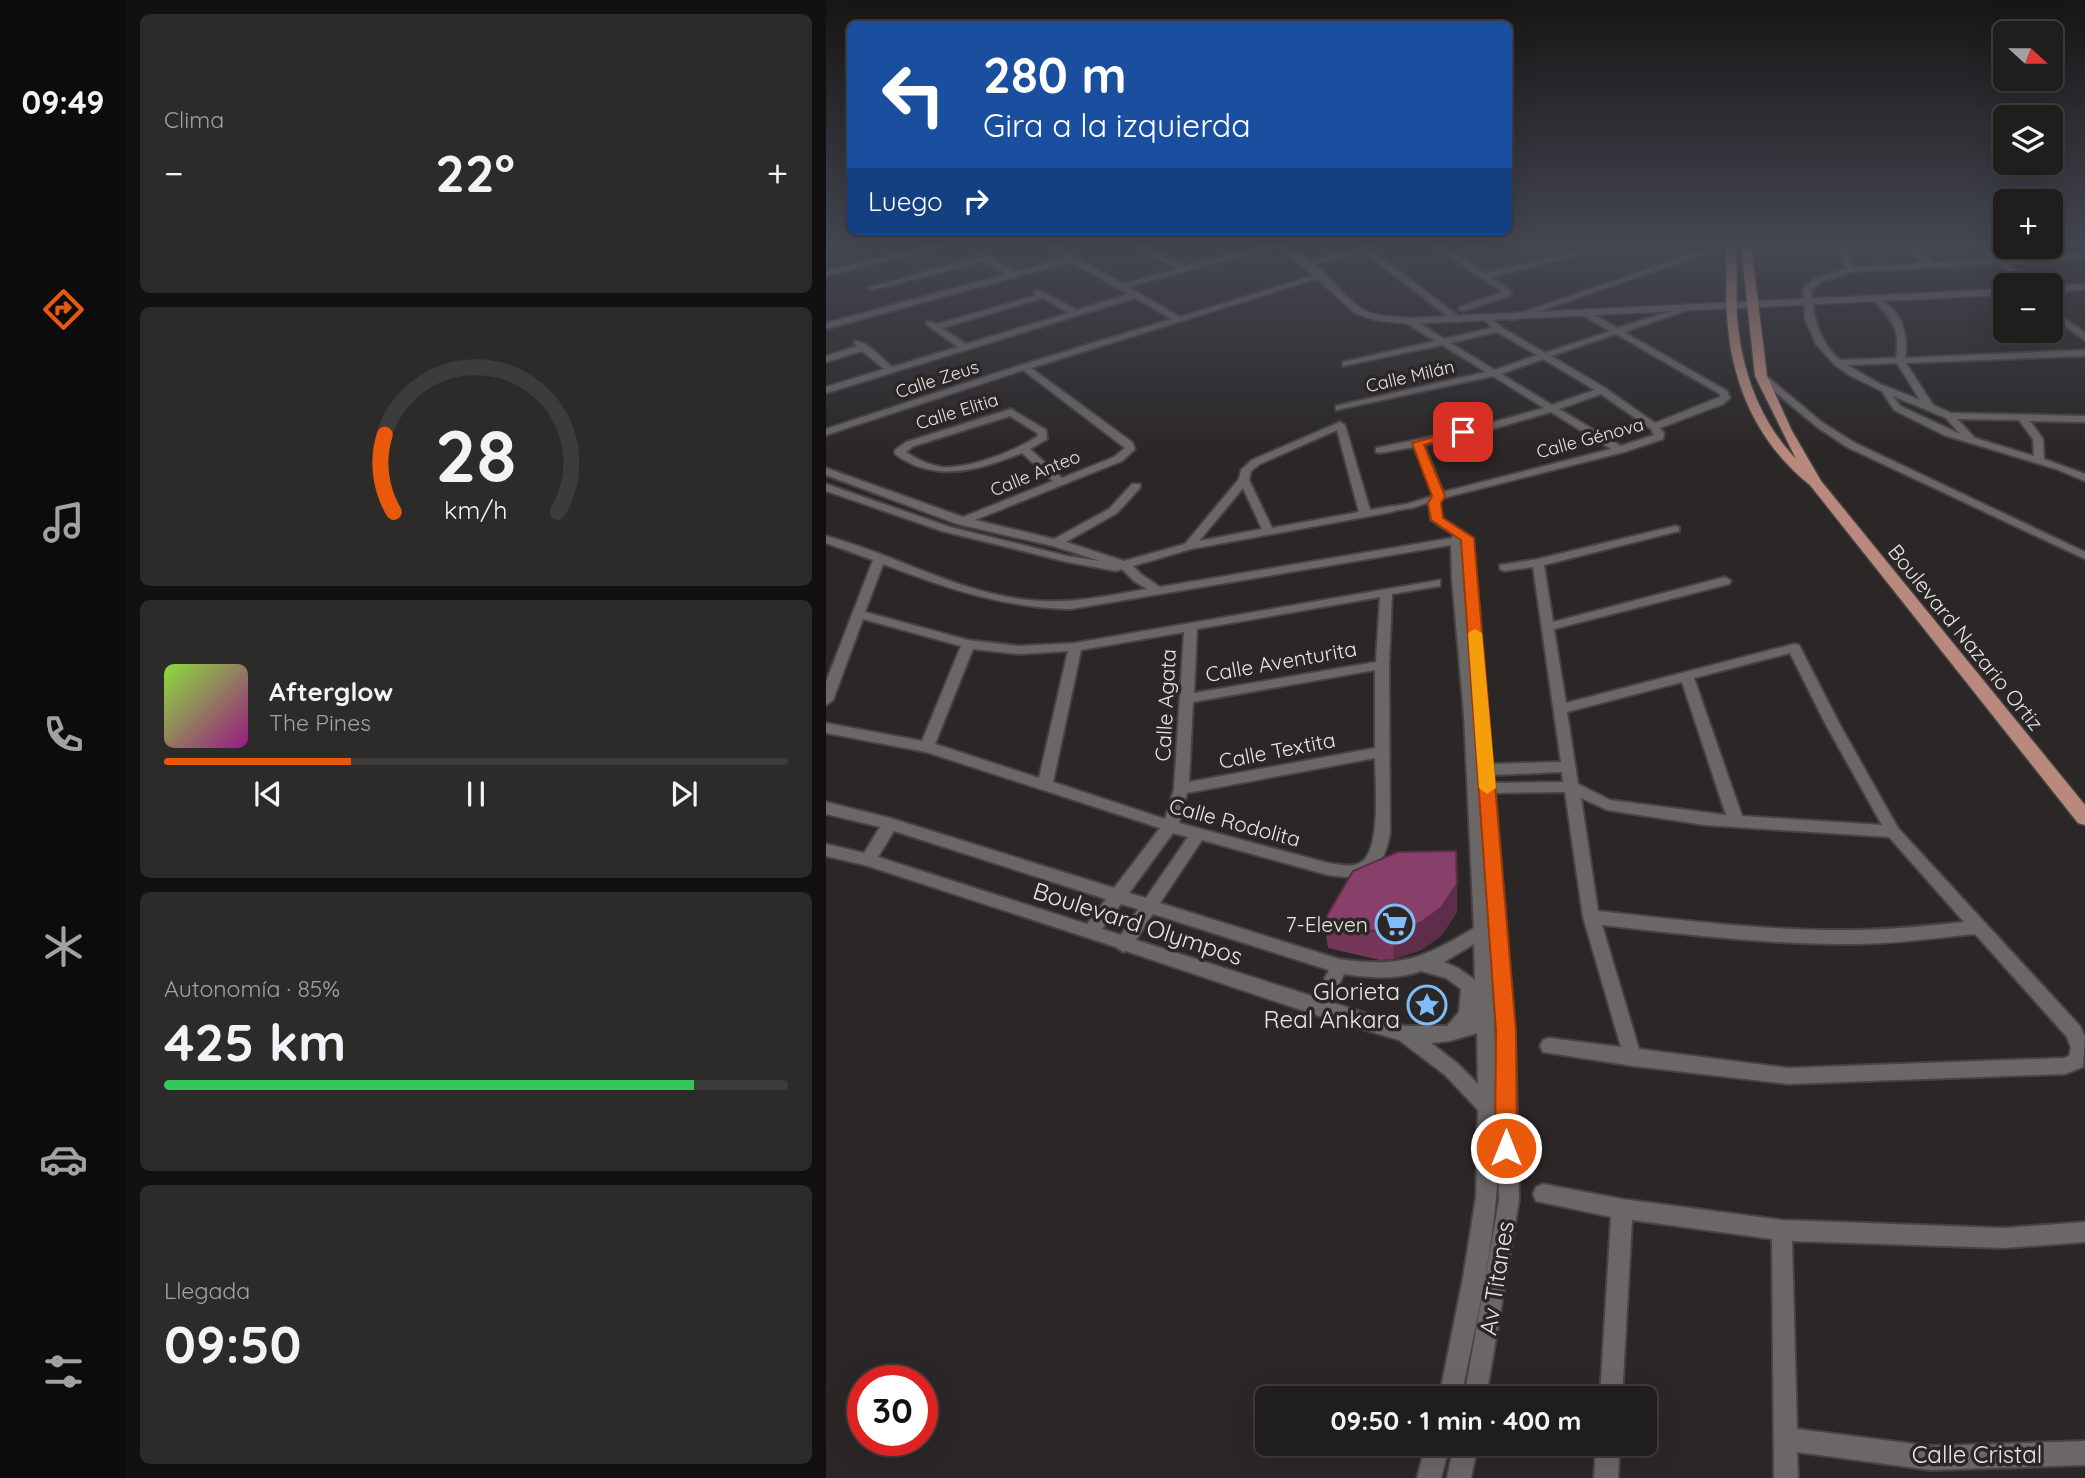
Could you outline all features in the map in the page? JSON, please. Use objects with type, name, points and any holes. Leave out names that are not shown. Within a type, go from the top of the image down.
[{"type":"main road","name":"Boulevard Nazario Ortiz","points":[[1733,314],[1739,370],[1751,401],[1793,468],[1815,482]]},
{"type":"main road","name":"Boulevard Nazario Ortiz","points":[[1753,314],[1761,376],[1786,431],[1815,482],[2085,818]]},
{"type":"street","points":[[827,324],[868,314]]},
{"type":"street","points":[[964,347],[932,325],[969,314]]},
{"type":"street","points":[[826,390],[1073,314]]},
{"type":"street","points":[[1169,314],[1178,319]]},
{"type":"street","name":"Calle Zeus","points":[[826,432],[1195,314]]},
{"type":"street","points":[[1366,314],[1409,321],[1571,314]]},
{"type":"street","points":[[1450,314],[1458,320]]},
{"type":"street","points":[[1511,318],[1523,314]]},
{"type":"street","points":[[1587,314],[1620,332]]},
{"type":"street","name":"Calle Milán","points":[[1339,408],[1494,373],[1669,314]]},
{"type":"street","points":[[1810,314],[1817,338],[1836,363],[1886,392],[1928,405],[1949,416],[1971,440]]},
{"type":"street","points":[[1890,314],[1900,325],[1903,340],[1900,361],[1928,405]]},
{"type":"street","points":[[1488,319],[1499,329],[1602,390],[1654,426]]},
{"type":"street","points":[[1409,321],[1620,450]]},
{"type":"street","points":[[2063,321],[2085,337]]},
{"type":"street","points":[[1346,364],[1499,329]]},
{"type":"street","name":"Calle Génova","points":[[1438,496],[1620,450],[1659,437],[1654,426],[1725,398],[1724,393],[1620,332]]},
{"type":"street","points":[[826,359],[861,345],[891,370]]},
{"type":"street","points":[[1836,363],[2085,353]]},
{"type":"street","name":"Calle Anteo","points":[[946,529],[1125,456],[1130,449],[1128,444],[1024,367]]},
{"type":"street","points":[[1761,376],[1820,425],[1851,445],[2085,556]]},
{"type":"street","points":[[1380,450],[1554,409],[1602,390]]},
{"type":"street","points":[[1886,392],[1898,408],[1948,433],[2060,467],[2085,478]]},
{"type":"street","name":"Calle Elitia","points":[[1007,412],[1017,415],[1044,434],[1040,440],[1023,448],[945,470],[898,452],[910,444],[1007,412]]},
{"type":"street","points":[[1949,416],[2024,420],[2085,419]]},
{"type":"street","points":[[2024,420],[2038,439],[2039,461]]},
{"type":"street","points":[[1189,546],[1244,480],[1246,470],[1340,425],[1365,513]]},
{"type":"street","points":[[1418,443],[1438,496]]},
{"type":"street","points":[[1023,448],[1059,481]]},
{"type":"street","points":[[2060,467],[2085,467]]},
{"type":"street","points":[[826,471],[963,521],[1056,543],[1125,565],[1157,590]]},
{"type":"street","points":[[1244,480],[1269,531]]},
{"type":"street","points":[[1056,543],[1114,511],[1136,486]]},
{"type":"street","points":[[826,487],[946,529],[1084,563],[1116,567],[1189,546],[1392,509],[1426,502],[1438,496]]},
{"type":"street","points":[[1438,496],[1434,503],[1437,520],[1458,537]]},
{"type":"street","points":[[1504,567],[1538,563],[1675,529]]},
{"type":"street","points":[[826,552],[831,541],[958,587],[1048,607],[1458,537]]},
{"type":"street","name":"Av Titanes","points":[[1452,1386],[1474,1278],[1486,1197],[1488,1107],[1480,788],[1471,715],[1458,537]]},
{"type":"street","points":[[826,700],[879,559]]},
{"type":"street","points":[[1538,563],[1591,917],[1633,1058]]},
{"type":"street","points":[[1548,627],[1725,582]]},
{"type":"street","points":[[860,614],[968,644],[1019,650],[1075,647],[1436,583]]},
{"type":"street","name":"Calle Rodolita","points":[[826,728],[927,747],[1170,826],[1328,869],[1348,872],[1364,869],[1374,861],[1382,833],[1380,752],[1386,593]]},
{"type":"street","name":"Calle Agata","points":[[1170,826],[1181,789],[1191,627]]},
{"type":"street","points":[[927,747],[968,644]]},
{"type":"street","points":[[1045,784],[1075,647]]},
{"type":"street","points":[[1549,1046],[1788,1076],[2034,1069],[2065,1066],[2077,1061],[2080,1048],[2074,1032],[1894,832],[1833,725],[1794,648],[1560,709]]},
{"type":"street","name":"Calle Aventurita","points":[[1187,699],[1382,665]]},
{"type":"street","points":[[1686,675],[1736,821]]},
{"type":"street","name":"Calle Textita","points":[[1181,789],[1380,752]]},
{"type":"street","points":[[1479,770],[1569,767]]},
{"type":"street","points":[[1480,788],[1571,787],[1607,805],[1736,821],[1894,832]]},
{"type":"street","name":"Av Titanes","points":[[1477,1386],[1509,1200],[1506,1031],[1501,992],[1499,931],[1480,788]]},
{"type":"street","name":"Boulevard Olympos","points":[[826,808],[890,824],[1339,966],[1381,972],[1423,965],[1482,931]]},
{"type":"street","points":[[868,860],[890,824]]},
{"type":"street","points":[[1090,933],[1170,826]]},
{"type":"street","points":[[1124,944],[1198,834]]},
{"type":"street","name":"Boulevard Olympos","points":[[826,850],[868,860],[1405,1034],[1451,1034],[1471,1028],[1487,1011]]},
{"type":"street","points":[[1591,917],[1737,932],[1820,936],[1890,936],[1977,927]]},
{"type":"street","points":[[1423,965],[1447,968],[1469,986],[1506,1031]]},
{"type":"street","points":[[1319,1008],[1339,966]]},
{"type":"street","points":[[1451,1034],[1462,1024],[1471,1006],[1469,986]]},
{"type":"street","points":[[1487,1011],[1501,992]]},
{"type":"street","points":[[1405,1034],[1451,1069],[1488,1107]]},
{"type":"street","points":[[1542,1194],[1622,1209],[1782,1230],[2003,1238],[2085,1232]]},
{"type":"street","points":[[1612,1386],[1622,1209]]},
{"type":"street","points":[[1782,1230],[1786,1478]]},
{"type":"street","name":"Calle Cristal","points":[[1786,1439],[1930,1458],[2085,1453]]},
{"type":"street","points":[[1429,1478],[1435,1456]]},
{"type":"street","points":[[1459,1478],[1464,1456]]},
{"type":"street","points":[[1606,1478],[1607,1456]]},
{"type":"building","points":[[1456,851],[1457,884],[1441,908],[1420,923],[1393,932],[1378,932],[1324,921],[1353,871],[1398,852]]},
{"type":"slow traffic","points":[[1475,633],[1487,788]]},
{"type":"place","name":"7-Eleven","points":[[1395,924]]},
{"type":"place","name":"Glorieta Real Ankara","points":[[1427,1005]]},
{"type":"route","points":[[1463,432],[1418,443],[1438,496],[1434,503],[1437,520],[1467,538],[1506,1031],[1506,1148]]}]
